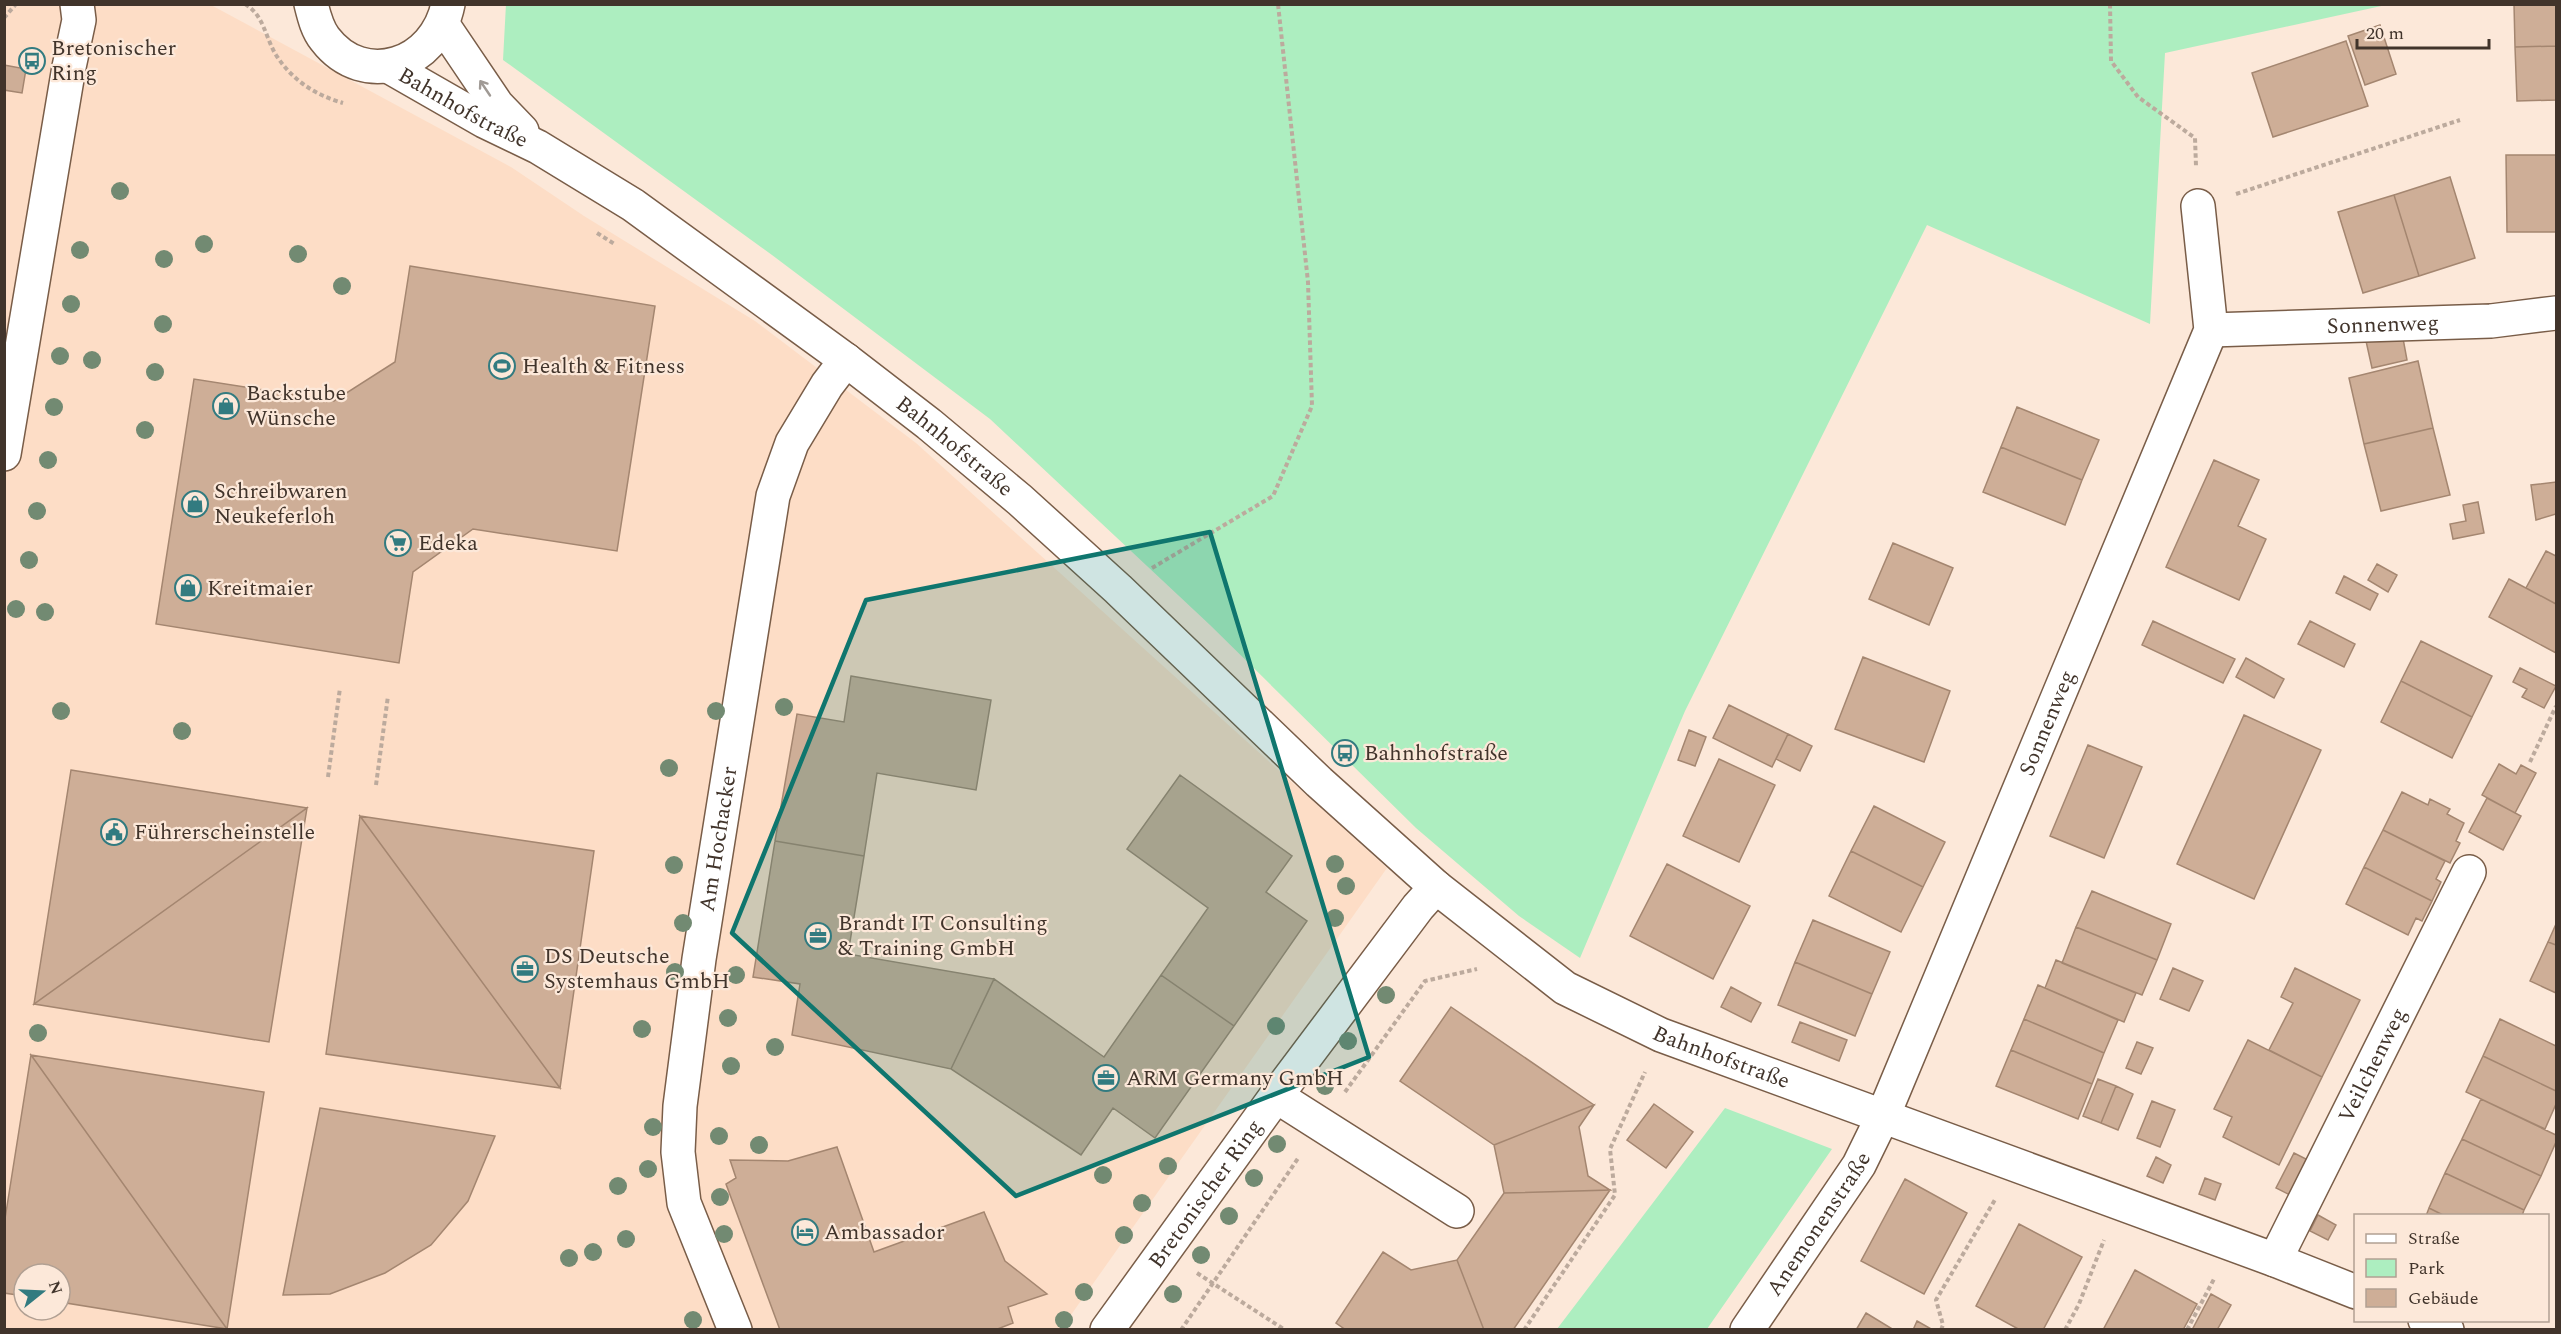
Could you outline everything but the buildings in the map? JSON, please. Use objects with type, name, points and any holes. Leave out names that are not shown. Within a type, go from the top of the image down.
[{"type":"street","points":[[4,454],[63,101],[82,10]]},
{"type":"street","name":"Bahnhofstraße","points":[[308,10],[324,38],[337,51],[353,61],[370,66],[388,66],[406,61],[421,52],[434,40],[446,15]]},
{"type":"street","name":"Bahnhofstraße","points":[[446,15],[497,105],[538,147]]},
{"type":"street","name":"Bahnhofstraße","points":[[388,66],[484,121],[538,147],[633,205],[846,360],[929,424],[1002,485],[1118,589],[1319,782],[1436,887],[1565,988],[1661,1035],[1883,1116]]},
{"type":"street","name":"Sonnenweg","points":[[1883,1116],[2211,330],[2199,206]]},
{"type":"street","name":"Sonnenweg","points":[[2211,330],[2491,321],[2556,313]]},
{"type":"street","name":"Am Hochacker","points":[[735,1329],[684,1203],[678,1152],[680,1106],[699,959],[773,496],[792,443],[827,385],[846,360]]},
{"type":"street","name":"Veilchenweg","points":[[2276,1260],[2469,872]]},
{"type":"street","name":"Bretonischer Ring","points":[[1107,1329],[1276,1096],[1418,907],[1436,887]]},
{"type":"street","points":[[1276,1096],[1457,1211]]},
{"type":"street","points":[[1883,1116],[2234,1244],[2354,1292]]},
{"type":"street","name":"Anemonenstraße","points":[[1747,1329],[1859,1165],[1883,1116]]},
{"type":"street","points":[[2430,1322],[2447,1329]]},
{"type":"path","points":[[4,18],[15,4]]},
{"type":"path","points":[[245,4],[256,10],[276,55],[297,80],[324,98],[352,105]]},
{"type":"path","points":[[1118,589],[1273,496],[1312,406],[1308,282],[1278,4]]},
{"type":"path","points":[[2110,4],[2110,61],[2138,97],[2195,138],[2199,206],[2460,120]]},
{"type":"path","points":[[588,227],[618,247]]},
{"type":"path","points":[[328,777],[340,688]]},
{"type":"path","points":[[376,785],[388,696]]},
{"type":"path","points":[[2530,762],[2556,706]]},
{"type":"path","points":[[1180,1329],[1321,1125],[1425,981],[1486,968]]},
{"type":"path","points":[[1524,1329],[1615,1195],[1610,1149],[1661,1035]]},
{"type":"path","points":[[1941,1329],[1943,1325],[1936,1300],[1999,1192]]},
{"type":"path","points":[[2065,1329],[2079,1304],[2119,1203]]},
{"type":"path","points":[[2187,1329],[2234,1244]]},
{"type":"path","points":[[1163,1252],[1285,1329]]},
{"type":"highlighted area","points":[[1210,532],[1369,1057],[1016,1196],[732,933],[866,600]]},
{"type":"shaded area","points":[[5,5],[211,5],[511,167],[584,216],[755,321],[916,443],[1387,868],[1061,1329],[5,1329]]},
{"type":"green space","points":[[506,4],[2386,5],[2165,53],[2150,324],[1927,225],[1685,711],[1580,958],[1519,916],[1416,828],[1210,625],[990,419],[772,255],[503,60]]},
{"type":"green space","points":[[1725,1108],[1832,1149],[1707,1329],[1557,1329]]},
{"type":"place","name":"Bretonischer Ring","points":[[32,61]]},
{"type":"place","name":"Health & Fitness","points":[[502,366]]},
{"type":"place","name":"Backstube Wünsche","points":[[226,406]]},
{"type":"place","name":"Schreibwaren Neukeferloh","points":[[195,504]]},
{"type":"place","name":"Edeka","points":[[398,543]]},
{"type":"place","name":"Kreitmaier","points":[[188,588]]},
{"type":"place","name":"Bahnhofstraße","points":[[1345,753]]},
{"type":"place","name":"Führerscheinstelle","points":[[114,832]]},
{"type":"place","name":"Brandt IT Consulting & Training GmbH","points":[[818,936]]},
{"type":"place","name":"DS Deutsche Systemhaus GmbH","points":[[525,969]]},
{"type":"place","name":"ARM Germany GmbH","points":[[1106,1078]]},
{"type":"place","name":"Ambassador","points":[[805,1232]]}]
